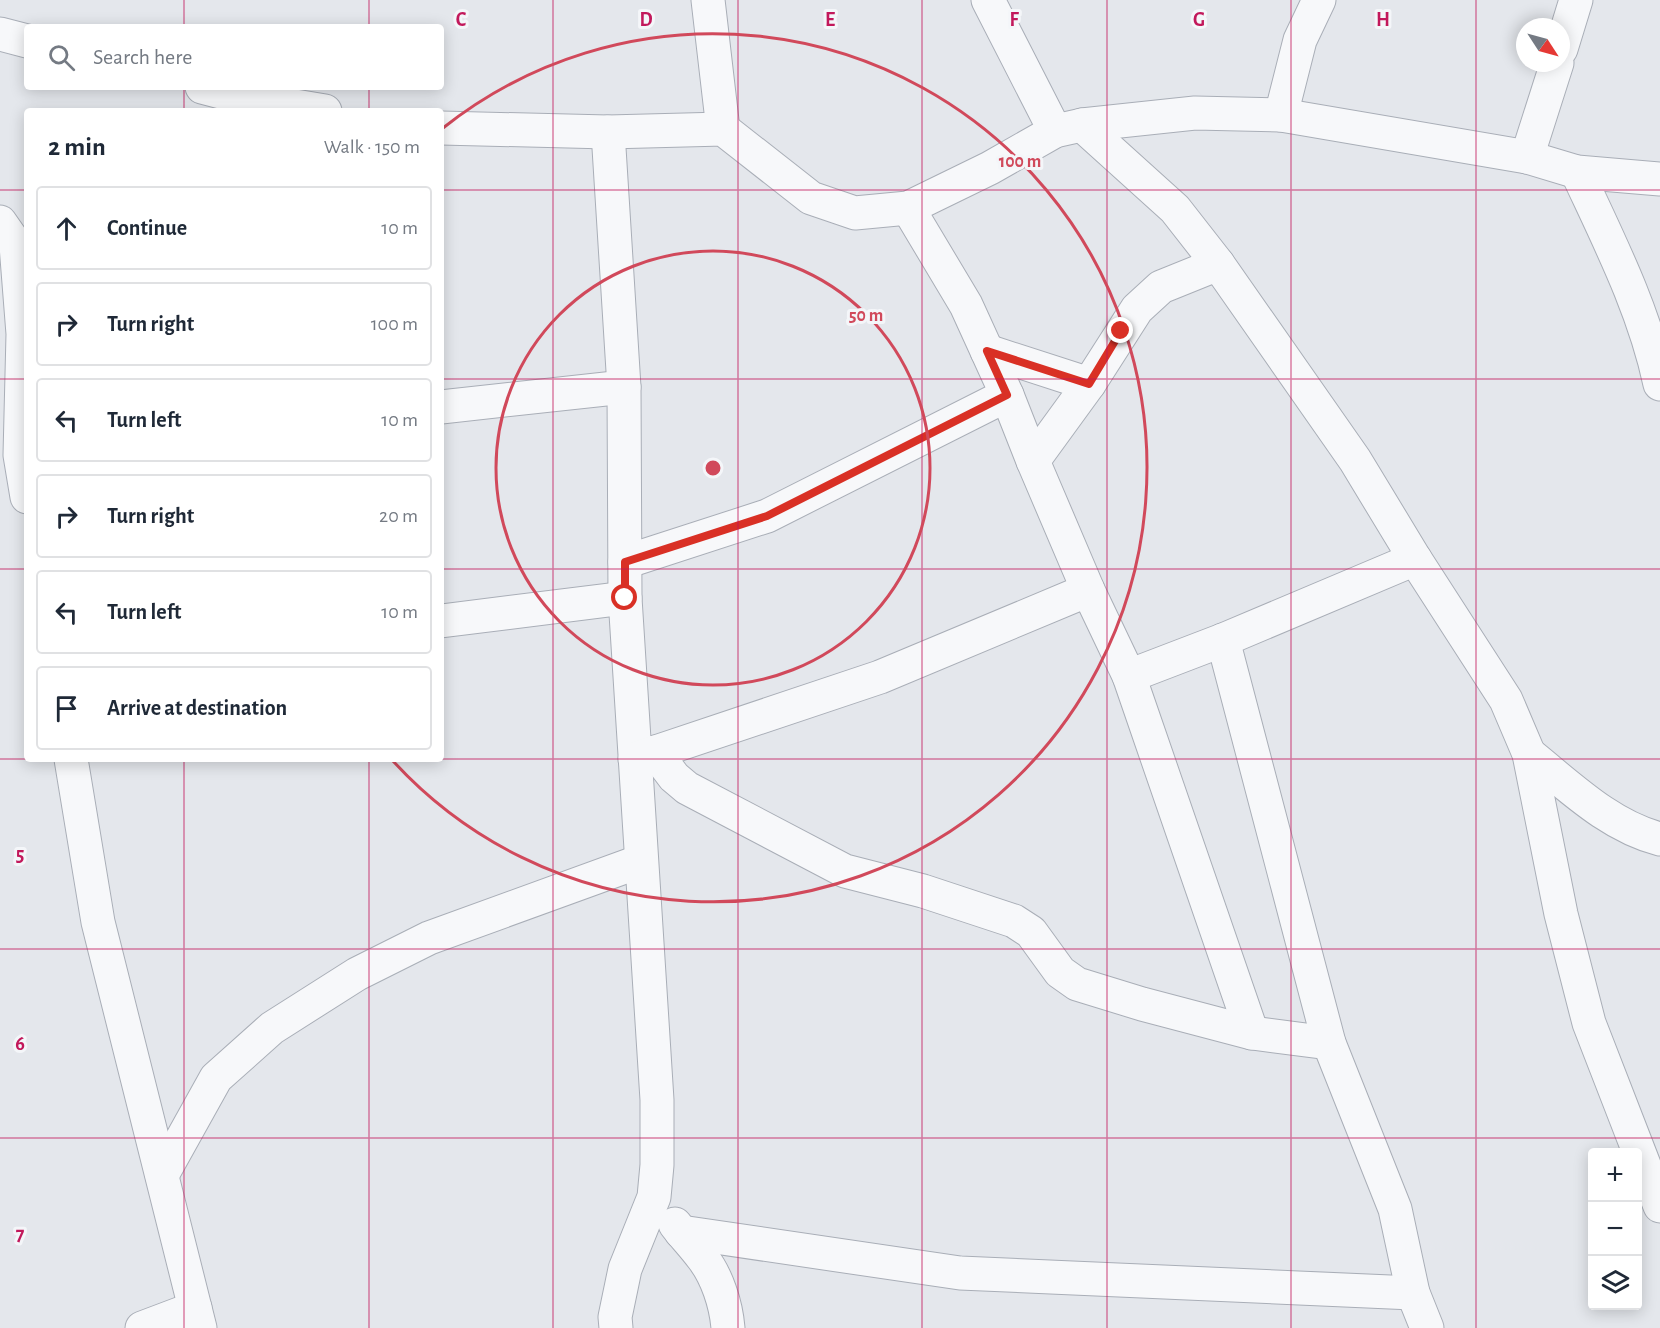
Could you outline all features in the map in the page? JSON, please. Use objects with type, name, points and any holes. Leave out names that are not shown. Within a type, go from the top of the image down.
[{"type":"street","points":[[708,0],[723,129]]},
{"type":"street","points":[[988,0],[1069,128],[1175,209],[1218,264],[1356,460],[1415,560],[1506,700],[1529,754],[1561,914],[1590,1023],[1660,1206]]},
{"type":"street","points":[[1281,115],[1300,40],[1319,0]]},
{"type":"street","points":[[1570,20],[1576,0]]},
{"type":"street","points":[[0,34],[24,40]]},
{"type":"street","points":[[1527,157],[1554,72]]},
{"type":"street","points":[[209,90],[240,104],[289,108]]},
{"type":"street","points":[[444,128],[608,132],[723,129],[811,198],[855,213],[908,208],[1069,128],[1195,113],[1281,115],[1527,157],[1577,172],[1660,179]]},
{"type":"street","points":[[608,132],[624,387],[625,598],[645,755],[641,861],[657,1100],[657,1165],[654,1197],[625,1269],[615,1317],[616,1328]]},
{"type":"street","points":[[1577,172],[1632,292],[1654,357],[1660,384]]},
{"type":"street","points":[[908,208],[966,305],[1007,395],[1088,590],[1129,676],[1252,1033]]},
{"type":"street","points":[[14,238],[23,334],[24,455]]},
{"type":"street","points":[[1033,461],[1089,384],[1137,309],[1161,287],[1218,264]]},
{"type":"street","points":[[987,351],[1089,384]]},
{"type":"street","points":[[444,407],[624,387]]},
{"type":"street","points":[[625,562],[767,516],[1007,395]]},
{"type":"street","points":[[1129,676],[1223,640],[1415,560]]},
{"type":"street","points":[[645,755],[880,677],[1088,590]]},
{"type":"street","points":[[444,621],[625,598]]},
{"type":"street","points":[[1223,640],[1329,1043],[1395,1209],[1413,1293],[1428,1328]]},
{"type":"street","points":[[1529,754],[1602,813],[1644,835],[1660,839]]},
{"type":"street","points":[[645,755],[687,788],[845,871],[924,891],[1014,921],[1031,932],[1060,972],[1077,984],[1252,1033],[1329,1043]]},
{"type":"street","points":[[71,762],[98,922],[197,1318],[142,1328]]},
{"type":"street","points":[[162,1175],[216,1078],[272,1028],[357,974],[429,938],[641,861]]},
{"type":"street","points":[[654,1197],[703,1258],[717,1283],[727,1315],[728,1328]]},
{"type":"street","points":[[681,1232],[960,1273],[1413,1293]]},
{"type":"route","points":[[625,598],[625,562],[767,516],[1007,395],[987,351],[1089,384],[1121,331]]}]
